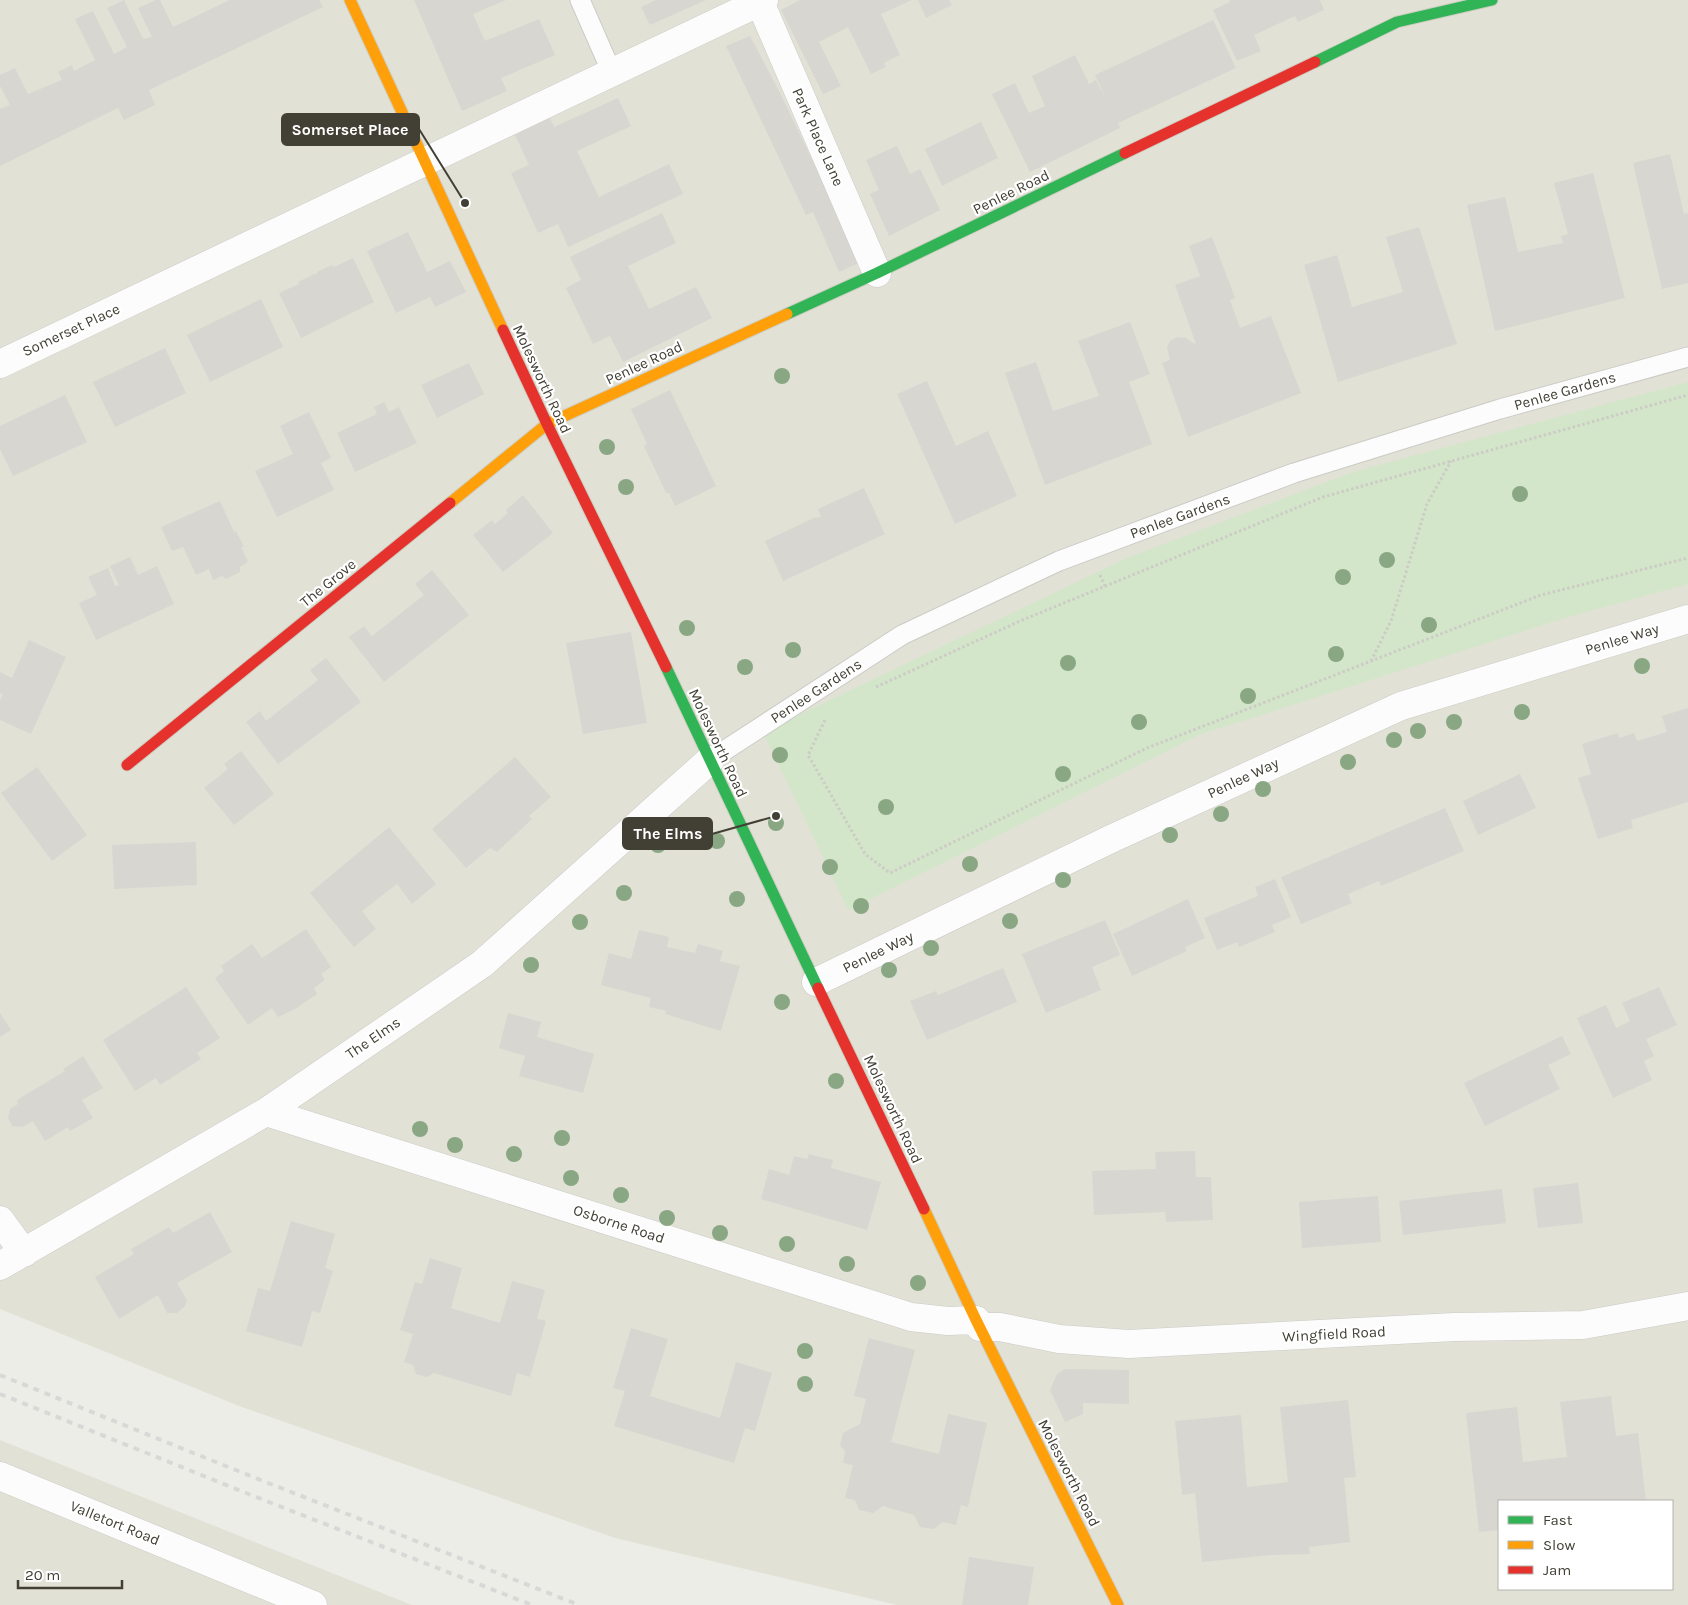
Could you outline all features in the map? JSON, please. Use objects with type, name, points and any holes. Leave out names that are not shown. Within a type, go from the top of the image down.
[{"type":"street","name":"Molesworth Road","points":[[350,0],[547,424],[652,638],[978,1323],[1118,1605]]},
{"type":"street","name":"Penlee Road","points":[[547,424],[877,273],[1397,22],[1492,0]]},
{"type":"street","name":"Somerset Place","points":[[0,364],[761,1]]},
{"type":"street","name":"Park Place Lane","points":[[761,1],[877,273]]},
{"type":"street","name":"The Grove","points":[[127,765],[547,424]]},
{"type":"street","name":"Penlee Way","points":[[816,982],[1113,838],[1400,706],[1688,619]]},
{"type":"street","name":"The Elms","points":[[0,1266],[266,1112],[482,964],[710,760]]},
{"type":"street","name":"Osborne Road","points":[[266,1112],[911,1317],[978,1323]]},
{"type":"street","points":[[0,1220],[24,1253]]},
{"type":"street","name":"Wingfield Road","points":[[978,1323],[1059,1339],[1128,1344],[1454,1327],[1583,1325],[1688,1306]]},
{"type":"street","name":"Valletort Road","points":[[0,1476],[313,1605]]},
{"type":"lane","points":[[580,0],[612,73]]},
{"type":"lane","name":"Penlee Gardens","points":[[710,760],[902,635],[1059,561],[1294,473],[1500,410],[1688,357]]},
{"type":"path","points":[[875,688],[1020,621],[1323,497],[1688,395]]},
{"type":"path","points":[[1371,660],[1391,621],[1427,504],[1451,461]]},
{"type":"path","points":[[826,716],[808,755],[865,854],[890,873],[1147,748],[1541,595],[1688,558]]},
{"type":"shaded area","points":[[0,0],[1688,0],[1688,1605],[897,1605],[615,1538],[239,1406],[0,1309]]},
{"type":"shaded area","points":[[0,1440],[412,1605],[0,1605]]},
{"type":"green space","points":[[1688,382],[1688,584],[1568,617],[1199,735],[848,910],[763,732],[1127,558],[1353,472]]},
{"type":"building","points":[[124,0],[143,39],[152,37],[138,8],[156,0],[160,0],[173,27],[230,0],[319,0],[323,7],[149,90],[155,105],[124,120],[118,108],[0,166],[0,109],[10,105],[0,86],[0,75],[15,68],[28,94],[62,80],[58,72],[72,65],[74,71],[95,60],[75,19],[93,11],[114,54],[127,47],[107,8]]},
{"type":"building","points":[[414,0],[506,0],[473,14],[485,41],[539,19],[555,55],[501,78],[507,91],[462,111]]},
{"type":"building","points":[[656,0],[706,0],[650,25],[641,7]]},
{"type":"building","points":[[800,0],[912,0],[881,14],[900,55],[884,63],[886,67],[871,74],[848,27],[819,42],[841,86],[823,94],[781,10]]},
{"type":"building","points":[[918,0],[949,0],[952,5],[926,18]]},
{"type":"building","points":[[1229,0],[1320,0],[1324,10],[1298,22],[1295,16],[1254,35],[1261,51],[1237,61],[1213,10],[1230,2]]},
{"type":"building","points":[[1213,20],[1236,68],[1118,123],[1120,128],[1030,172],[992,94],[1015,83],[1029,113],[1045,106],[1032,76],[1075,55],[1089,84],[1096,80],[1107,101],[1095,75]]},
{"type":"building","points":[[750,36],[833,203],[859,263],[839,272],[813,212],[806,215],[726,46]]},
{"type":"building","points":[[618,98],[631,126],[577,151],[599,197],[669,164],[683,194],[568,247],[558,224],[538,233],[511,173],[529,165],[515,135],[550,118],[554,127]]},
{"type":"building","points":[[981,122],[998,158],[942,186],[925,149]]},
{"type":"building","points":[[897,146],[910,174],[920,169],[940,210],[889,236],[870,194],[879,190],[866,160]]},
{"type":"building","points":[[1670,154],[1684,214],[1688,213],[1688,283],[1662,289],[1633,163]]},
{"type":"building","points":[[1593,173],[1625,298],[1495,331],[1467,205],[1505,197],[1518,252],[1563,243],[1561,236],[1568,234],[1554,183]]},
{"type":"building","points":[[662,213],[676,243],[628,266],[649,309],[696,287],[712,318],[623,362],[610,336],[593,344],[566,288],[581,280],[570,257]]},
{"type":"building","points":[[1419,227],[1457,344],[1338,382],[1304,265],[1337,255],[1352,307],[1403,292],[1386,237]]},
{"type":"building","points":[[408,232],[427,272],[450,261],[466,292],[435,307],[430,297],[396,313],[367,251]]},
{"type":"building","points":[[1212,237],[1235,298],[1230,300],[1240,328],[1271,316],[1301,393],[1188,437],[1162,363],[1170,360],[1167,348],[1170,341],[1177,337],[1186,338],[1196,344],[1175,285],[1200,276],[1189,246]]},
{"type":"building","points":[[353,258],[374,302],[301,338],[279,293],[299,284],[298,282],[317,274],[317,272],[332,265],[334,267]]},
{"type":"building","points":[[261,299],[283,347],[210,382],[187,335]]},
{"type":"building","points":[[1130,322],[1150,374],[1129,382],[1152,444],[1045,485],[1005,373],[1036,362],[1053,411],[1099,396],[1078,341]]},
{"type":"building","points":[[165,348],[186,393],[115,427],[93,382]]},
{"type":"building","points":[[469,363],[484,394],[437,418],[421,385]]},
{"type":"building","points":[[927,381],[956,446],[988,431],[1017,496],[955,524],[897,394]]},
{"type":"building","points":[[670,390],[716,486],[675,506],[669,493],[666,493],[644,446],[647,444],[631,409]]},
{"type":"building","points":[[65,395],[87,442],[13,476],[0,449],[0,426]]},
{"type":"building","points":[[384,402],[389,412],[399,407],[417,443],[355,472],[337,433],[377,414],[374,407]]},
{"type":"building","points":[[309,412],[331,458],[321,463],[334,490],[277,517],[255,471],[293,454],[280,426]]},
{"type":"building","points":[[864,488],[885,534],[783,581],[765,541],[814,518],[821,517],[818,509]]},
{"type":"building","points":[[523,495],[553,533],[503,572],[473,535],[492,520],[495,524],[508,513],[506,510]]},
{"type":"building","points":[[220,501],[234,532],[236,531],[244,547],[241,547],[248,562],[240,567],[240,572],[226,579],[222,576],[213,580],[209,569],[196,575],[183,547],[172,551],[161,527]]},
{"type":"building","points":[[130,557],[138,575],[157,566],[174,604],[96,640],[79,603],[97,595],[88,577],[108,568],[115,586],[119,585],[110,566]]},
{"type":"building","points":[[432,570],[469,615],[384,682],[349,637],[364,626],[372,636],[424,595],[415,584]]},
{"type":"building","points":[[631,632],[647,723],[583,734],[566,643]]},
{"type":"building","points":[[29,640],[66,657],[31,734],[0,720],[0,701],[3,694],[0,693],[0,672],[12,678]]},
{"type":"building","points":[[326,658],[361,702],[278,764],[246,722],[260,711],[266,721],[318,680],[310,670]]},
{"type":"building","points":[[1688,708],[1688,802],[1631,820],[1633,828],[1598,839],[1578,778],[1591,774],[1582,744],[1618,733],[1619,738],[1634,733],[1637,741],[1667,732],[1662,716]]},
{"type":"building","points":[[241,751],[274,794],[234,825],[204,788],[228,769],[224,764]]},
{"type":"building","points":[[515,757],[551,797],[529,816],[532,819],[497,852],[490,848],[466,868],[432,829]]},
{"type":"building","points":[[37,767],[87,835],[52,861],[1,793]]},
{"type":"building","points":[[1520,774],[1536,808],[1478,835],[1463,801]]},
{"type":"building","points":[[1445,808],[1464,851],[1381,886],[1379,881],[1348,894],[1352,903],[1301,924],[1281,877]]},
{"type":"building","points":[[389,827],[436,884],[412,904],[397,884],[362,911],[376,929],[354,947],[310,893]]},
{"type":"building","points":[[196,842],[197,885],[114,889],[112,845]]},
{"type":"building","points":[[1275,879],[1291,917],[1272,925],[1275,932],[1239,947],[1237,942],[1217,950],[1204,918],[1258,896],[1255,887]]},
{"type":"building","points":[[1188,899],[1205,938],[1185,947],[1187,951],[1132,976],[1113,934]]},
{"type":"building","points":[[1105,920],[1120,955],[1092,967],[1101,990],[1046,1013],[1022,954]]},
{"type":"building","points":[[306,929],[331,967],[321,974],[325,980],[314,988],[317,994],[295,1009],[278,1017],[272,1008],[248,1025],[215,978],[224,971],[221,966],[252,944],[262,958]]},
{"type":"building","points":[[639,930],[669,937],[667,947],[695,953],[698,944],[723,951],[720,961],[740,966],[721,1031],[665,1014],[667,1011],[649,1007],[651,998],[601,985],[609,953],[631,959]]},
{"type":"building","points":[[1003,968],[1017,1002],[927,1040],[910,1001],[936,991],[938,995]]},
{"type":"building","points":[[186,987],[220,1038],[197,1053],[201,1059],[160,1085],[156,1078],[135,1091],[103,1040]]},
{"type":"building","points":[[1659,987],[1677,1025],[1646,1039],[1654,1056],[1644,1061],[1652,1080],[1613,1098],[1577,1018],[1606,1005],[1616,1028],[1630,1021],[1622,1003]]},
{"type":"building","points":[[0,1013],[11,1030],[0,1037]]},
{"type":"building","points":[[508,1013],[541,1022],[537,1037],[594,1054],[583,1093],[519,1076],[525,1056],[499,1048]]},
{"type":"building","points":[[1562,1036],[1571,1054],[1548,1065],[1560,1089],[1485,1126],[1464,1083]]},
{"type":"building","points":[[83,1056],[103,1088],[82,1100],[93,1118],[70,1131],[68,1127],[45,1141],[33,1121],[23,1127],[12,1126],[8,1118],[10,1109],[18,1104],[17,1100],[65,1071],[63,1069]]},
{"type":"building","points":[[1195,1151],[1196,1177],[1211,1177],[1213,1220],[1166,1222],[1165,1212],[1094,1215],[1092,1171],[1156,1169],[1155,1152]]},
{"type":"building","points":[[809,1154],[833,1160],[831,1168],[881,1182],[867,1230],[761,1199],[769,1169],[789,1175],[794,1156],[807,1159]]},
{"type":"building","points":[[1578,1183],[1583,1223],[1538,1228],[1533,1188]]},
{"type":"building","points":[[1502,1189],[1506,1223],[1403,1235],[1399,1201]]},
{"type":"building","points":[[1378,1196],[1381,1242],[1302,1248],[1299,1202]]},
{"type":"building","points":[[210,1212],[232,1252],[177,1283],[187,1300],[185,1306],[177,1313],[167,1313],[158,1295],[119,1319],[95,1277],[134,1254],[131,1249],[169,1227],[173,1233]]},
{"type":"building","points":[[291,1221],[335,1234],[325,1268],[333,1271],[320,1313],[312,1311],[302,1347],[246,1331],[258,1288],[270,1291]]},
{"type":"building","points":[[430,1258],[462,1268],[451,1308],[500,1323],[512,1281],[545,1290],[537,1319],[546,1321],[530,1377],[517,1373],[511,1396],[434,1373],[427,1377],[416,1374],[413,1365],[404,1362],[413,1334],[400,1330],[415,1282],[422,1284]]},
{"type":"building","points":[[631,1328],[668,1339],[650,1396],[720,1418],[736,1362],[772,1373],[755,1431],[745,1428],[734,1463],[614,1426],[625,1391],[613,1388]]},
{"type":"building","points":[[869,1338],[915,1350],[891,1442],[939,1454],[948,1414],[987,1423],[968,1507],[961,1505],[956,1525],[942,1522],[934,1529],[920,1527],[914,1515],[883,1506],[873,1513],[859,1510],[855,1500],[845,1498],[853,1465],[843,1463],[845,1452],[840,1445],[843,1433],[860,1424],[866,1399],[854,1396]]},
{"type":"building","points":[[1065,1369],[1129,1370],[1129,1404],[1083,1403],[1083,1414],[1065,1422],[1050,1390],[1057,1374]]},
{"type":"building","points":[[1611,1396],[1616,1436],[1638,1433],[1646,1500],[1498,1500],[1498,1530],[1479,1532],[1466,1413],[1517,1407],[1523,1462],[1567,1457],[1560,1402]]},
{"type":"building","points":[[1348,1400],[1356,1477],[1344,1478],[1350,1542],[1309,1547],[1310,1554],[1271,1555],[1202,1562],[1195,1493],[1182,1495],[1175,1421],[1241,1415],[1247,1487],[1265,1485],[1288,1482],[1280,1407]]},
{"type":"building","points":[[969,1557],[1034,1567],[1028,1605],[962,1605]]},
{"type":"railway","points":[[0,1375],[579,1605]]},
{"type":"railway","points":[[0,1394],[532,1605]]},
{"type":"traffic: fast","points":[[1315,62],[1397,22],[1492,0]]},
{"type":"traffic: fast","points":[[787,314],[877,273],[1125,153]]},
{"type":"traffic: fast","points":[[666,667],[818,988]]},
{"type":"traffic: slow","points":[[350,0],[503,330]]},
{"type":"traffic: slow","points":[[450,503],[547,424],[787,314]]},
{"type":"traffic: slow","points":[[924,1209],[976,1320],[1118,1605]]},
{"type":"traffic: jam","points":[[1125,153],[1315,62]]},
{"type":"traffic: jam","points":[[503,330],[666,667]]},
{"type":"traffic: jam","points":[[127,765],[450,503]]},
{"type":"traffic: jam","points":[[818,988],[924,1209]]},
{"type":"place","name":"Somerset Place","points":[[465,203]]},
{"type":"place","name":"The Elms","points":[[776,816]]}]
